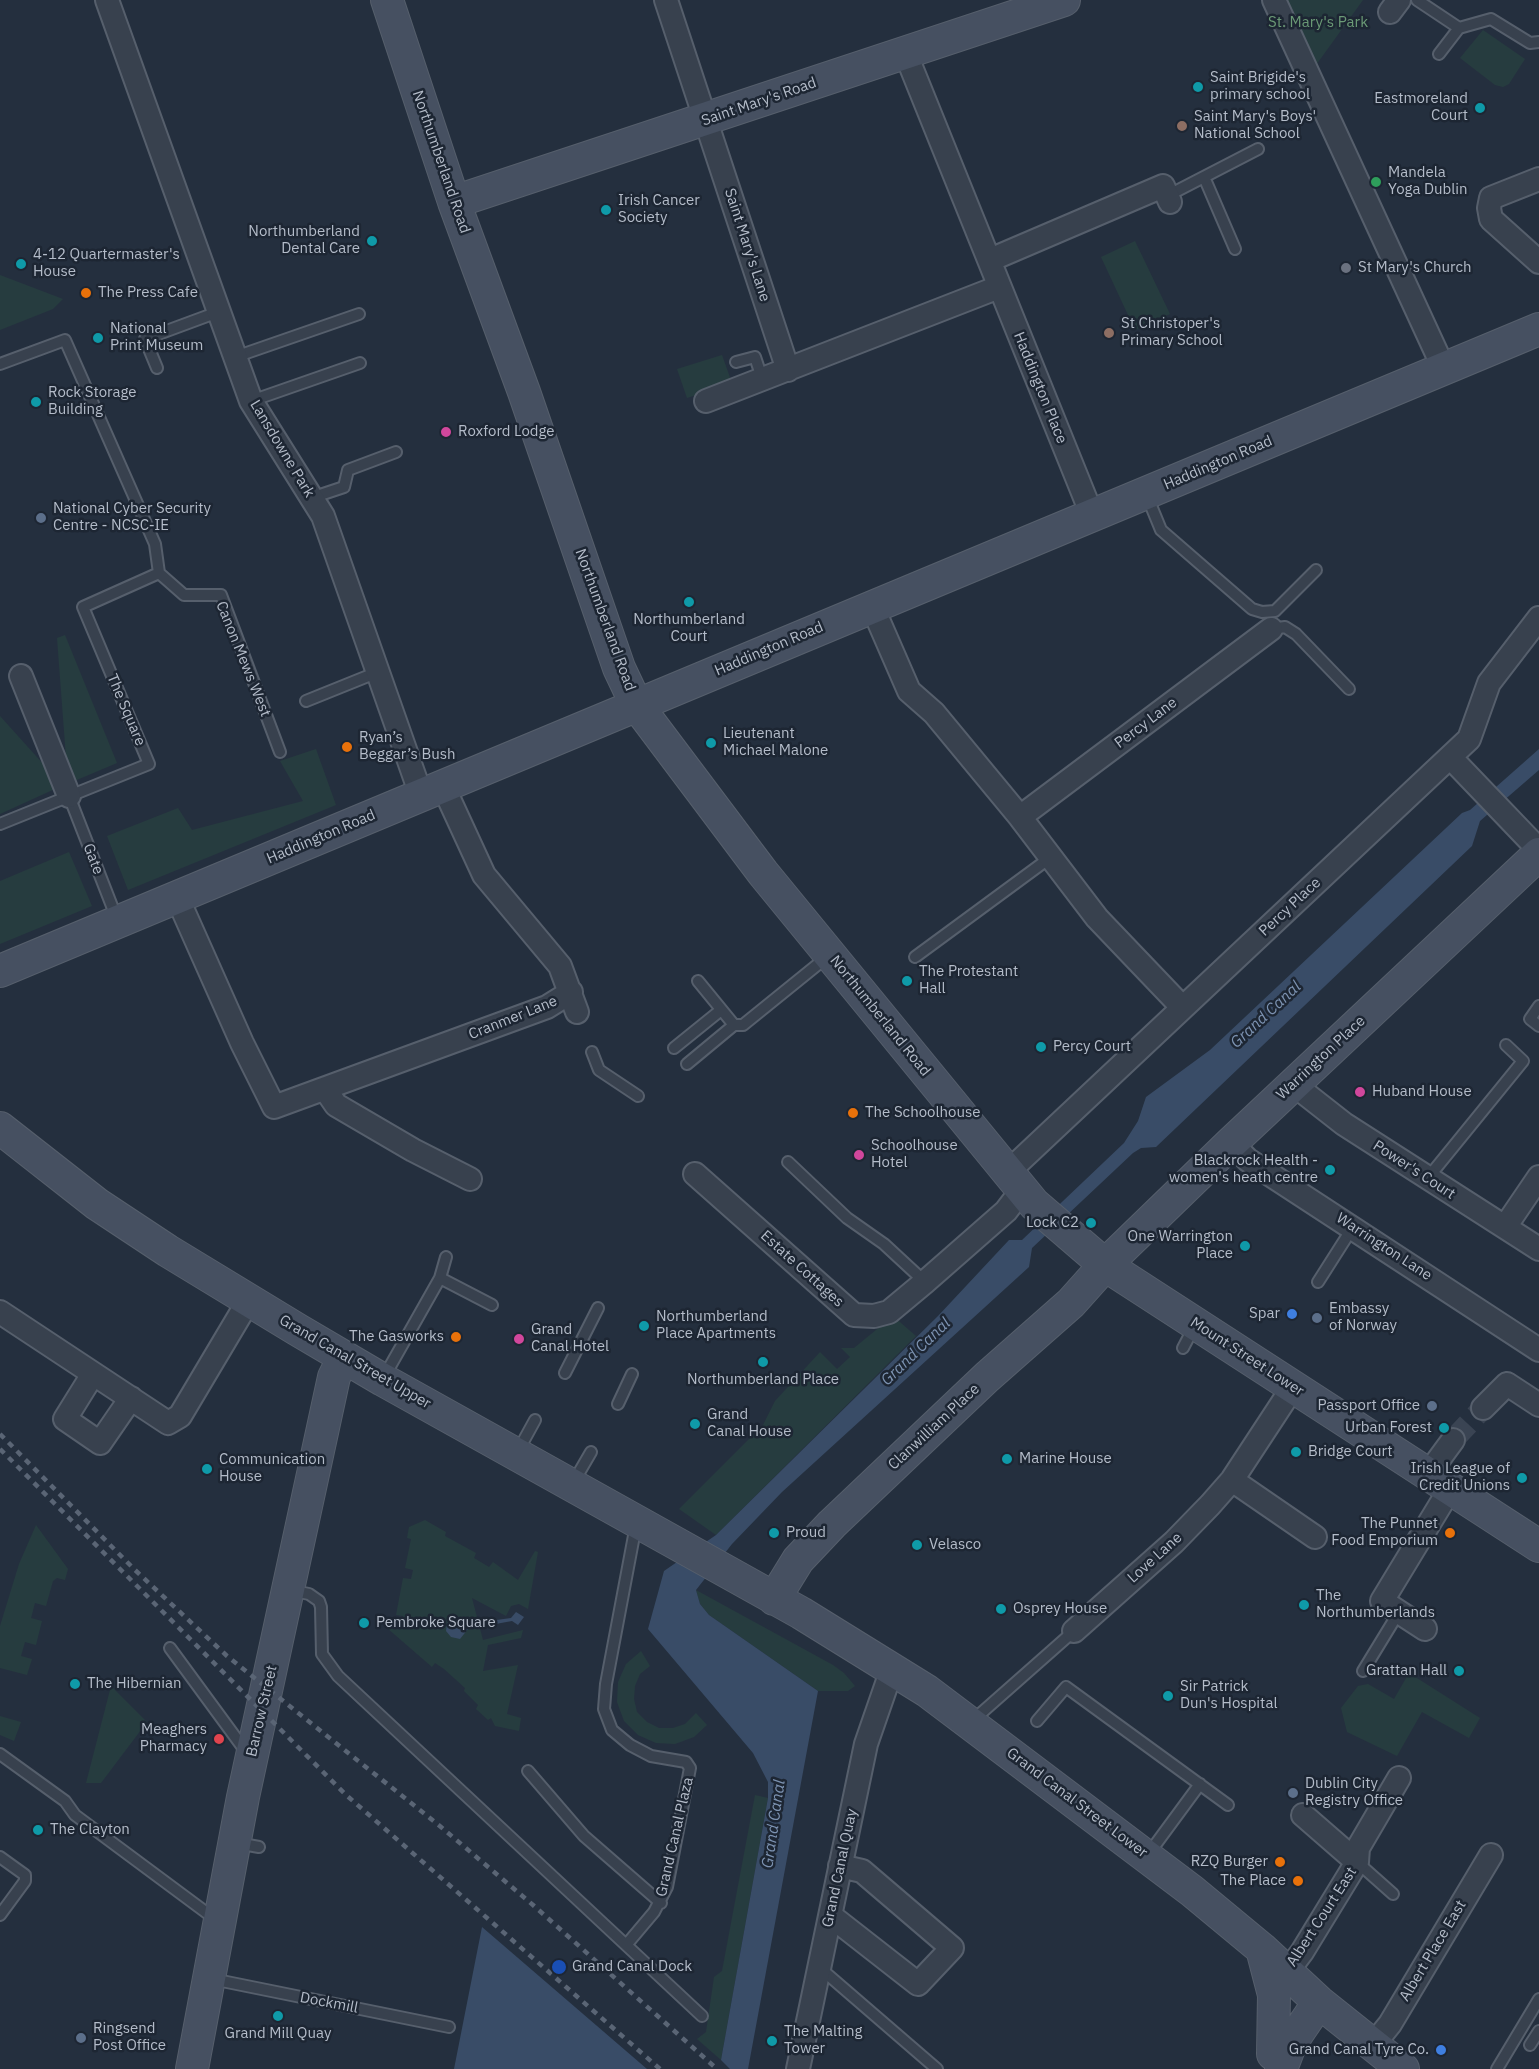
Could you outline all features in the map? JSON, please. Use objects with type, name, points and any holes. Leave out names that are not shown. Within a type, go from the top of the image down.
[{"type":"main road","name":"Northumberland Road","points":[[387,0],[454,202],[524,392],[619,668],[636,704],[756,865],[1021,1188],[1072,1238]]},
{"type":"main road","name":"Saint Mary's Road","points":[[454,202],[705,121],[1064,0]]},
{"type":"main road","name":"Haddington Road","points":[[0,971],[1539,329]]},
{"type":"main road","name":"Warrington Place","points":[[1106,1265],[1231,1143],[1539,852]]},
{"type":"main road","name":"Grand Canal Street Upper","points":[[0,1128],[98,1204],[249,1300],[383,1380],[725,1572]]},
{"type":"main road","name":"Mount Street Lower","points":[[1072,1238],[1190,1336],[1293,1387],[1539,1546]]},
{"type":"main road","name":"Clanwilliam Place","points":[[774,1599],[798,1560],[832,1524],[987,1377],[1071,1303],[1106,1265]]},
{"type":"main road","name":"Barrow Street","points":[[192,2069],[219,1922],[247,1844],[251,1758],[334,1377],[344,1357]]},
{"type":"main road","name":"Grand Canal Street Lower","points":[[725,1572],[892,1669],[970,1723],[1147,1856],[1262,1949],[1314,1998],[1403,2069]]},
{"type":"main road","points":[[1262,1949],[1274,1995],[1275,2064]]},
{"type":"main road","points":[[1275,2064],[1290,2012],[1300,1998],[1314,1998]]},
{"type":"street","name":"Lansdowne Park","points":[[107,0],[251,401],[323,516],[378,672],[432,790]]},
{"type":"street","name":"Saint Mary's Lane","points":[[666,0],[788,370]]},
{"type":"street","points":[[1274,0],[1444,369]]},
{"type":"street","name":"Haddington Place","points":[[905,52],[1092,515]]},
{"type":"street","points":[[1539,179],[1491,198],[1489,208],[1491,219],[1539,262]]},
{"type":"street","points":[[990,260],[1163,186],[1169,199]]},
{"type":"street","points":[[706,402],[999,287]]},
{"type":"street","points":[[872,606],[909,691],[934,713],[1020,817],[1097,918],[1182,1007]]},
{"type":"street","name":"Percy Place","points":[[1021,1188],[1182,1007],[1468,738],[1489,683],[1539,618]]},
{"type":"street","name":"Percy Lane","points":[[1020,817],[1271,629]]},
{"type":"street","points":[[21,676],[69,796]]},
{"type":"street","points":[[1450,757],[1539,852]]},
{"type":"street","name":"Cranmer Lane","points":[[177,897],[242,1043],[274,1107],[548,1007],[576,1008],[560,966],[484,875],[432,790]]},
{"type":"street","name":"Power's Court","points":[[1293,1084],[1344,1124],[1539,1250]]},
{"type":"street","points":[[325,1089],[336,1105],[413,1150],[470,1179]]},
{"type":"street","name":"Warrington Lane","points":[[1231,1143],[1248,1160],[1353,1227],[1536,1353]]},
{"type":"street","name":"Estate Cottages","points":[[695,1174],[854,1315],[874,1316],[889,1312],[925,1282],[1006,1211],[1021,1188]]},
{"type":"street","points":[[1505,1227],[1539,1177]]},
{"type":"street","points":[[0,1312],[168,1423],[180,1416],[249,1300]]},
{"type":"street","points":[[93,1374],[65,1419],[100,1443],[131,1398]]},
{"type":"street","points":[[1483,1408],[1507,1384],[1539,1405]]},
{"type":"street","name":"Love Lane","points":[[1074,1631],[1174,1542],[1232,1480],[1293,1387]]},
{"type":"street","points":[[1425,1629],[1382,1600],[1439,1482],[1453,1440]]},
{"type":"street","points":[[1232,1480],[1315,1537]]},
{"type":"street","name":"Grand Canal Quay","points":[[798,2069],[866,1744],[892,1669]]},
{"type":"street","name":"Albert Court East","points":[[1287,1972],[1302,1952],[1357,1862],[1358,1848],[1399,1778]]},
{"type":"street","name":"Albert Court East","points":[[1303,1815],[1357,1862]]},
{"type":"street","name":"Albert Place East","points":[[1373,2045],[1390,2024],[1491,1855]]},
{"type":"street","points":[[831,1916],[918,1984],[952,1948],[862,1871],[840,1866]]},
{"type":"lane","points":[[1417,0],[1459,28]]},
{"type":"lane","points":[[1439,54],[1459,28],[1491,19],[1530,43],[1539,42]]},
{"type":"lane","points":[[1169,199],[1204,177],[1258,149]]},
{"type":"lane","points":[[1204,177],[1235,249]]},
{"type":"lane","points":[[157,368],[145,339],[218,312]]},
{"type":"lane","points":[[235,357],[359,314]]},
{"type":"lane","points":[[0,364],[65,340],[155,544],[159,573]]},
{"type":"lane","points":[[736,362],[755,357],[763,381]]},
{"type":"lane","points":[[251,401],[360,363]]},
{"type":"lane","points":[[311,498],[344,487],[348,470],[396,452]]},
{"type":"lane","points":[[1146,493],[1161,530],[1252,609],[1262,612],[1275,610],[1317,570]]},
{"type":"lane","name":"The Square","points":[[0,824],[149,764],[83,607],[159,573]]},
{"type":"lane","name":"Canon Mews West","points":[[159,573],[184,595],[221,595],[279,752]]},
{"type":"lane","points":[[1271,629],[1285,627],[1296,634],[1349,689]]},
{"type":"lane","points":[[306,701],[378,672]]},
{"type":"lane","name":"Gate","points":[[69,796],[118,922]]},
{"type":"lane","points":[[915,957],[1051,857]]},
{"type":"lane","points":[[687,1064],[734,1025],[743,1025],[830,954]]},
{"type":"lane","points":[[698,981],[734,1025]]},
{"type":"lane","points":[[1539,1006],[1530,1019],[1539,1026]]},
{"type":"lane","points":[[674,1048],[721,1010]]},
{"type":"lane","points":[[1427,1179],[1523,1060],[1506,1045]]},
{"type":"lane","points":[[592,1052],[599,1070],[638,1096]]},
{"type":"lane","points":[[788,1162],[847,1218],[884,1244],[925,1282]]},
{"type":"lane","points":[[1318,1282],[1353,1227]]},
{"type":"lane","points":[[383,1380],[440,1278],[446,1257]]},
{"type":"lane","points":[[440,1278],[492,1305]]},
{"type":"lane","points":[[565,1373],[598,1308]]},
{"type":"lane","points":[[618,1404],[632,1374]]},
{"type":"lane","points":[[517,1454],[535,1420]]},
{"type":"lane","points":[[572,1485],[591,1452]]},
{"type":"lane","name":"Grand Canal Plaza","points":[[627,1944],[661,1903],[667,1887],[690,1768],[686,1762],[651,1756],[630,1745],[612,1730],[604,1709],[606,1684],[647,1527]]},
{"type":"lane","points":[[289,1590],[309,1594],[319,1601],[322,1654],[338,1676],[702,2016]]},
{"type":"lane","points":[[1363,1671],[1399,1612]]},
{"type":"lane","points":[[970,1723],[1074,1631]]},
{"type":"lane","points":[[170,1648],[251,1758]]},
{"type":"lane","points":[[1037,1720],[1066,1687],[1228,1805]]},
{"type":"lane","points":[[0,1754],[65,1802],[72,1820],[219,1922]]},
{"type":"lane","points":[[528,1772],[584,1836],[661,1903]]},
{"type":"lane","points":[[1147,1856],[1200,1784]]},
{"type":"lane","points":[[0,1857],[28,1878],[0,1915]]},
{"type":"lane","points":[[1357,1862],[1393,1894]]},
{"type":"lane","points":[[819,1968],[937,2069]]},
{"type":"lane","name":"Dockmill","points":[[208,1979],[449,2026]]},
{"type":"lane","points":[[1497,2069],[1539,1999]]},
{"type":"lane","points":[[1530,2045],[1539,2031]]},
{"type":"green space","name":"St. Mary's Park","points":[[1281,0],[1363,0],[1311,72]]},
{"type":"green space","points":[[1483,30],[1525,59],[1509,84],[1503,87],[1495,85],[1460,58]]},
{"type":"green space","points":[[1135,241],[1170,314],[1135,330],[1101,257]]},
{"type":"green space","points":[[0,275],[63,299],[53,309],[0,330]]},
{"type":"green space","points":[[722,355],[732,383],[687,398],[677,369]]},
{"type":"green space","points":[[65,635],[117,763],[72,782],[67,771],[57,638]]},
{"type":"green space","points":[[0,716],[54,776],[57,788],[0,814]]},
{"type":"green space","points":[[316,749],[336,805],[128,890],[107,836],[178,808],[192,830],[303,801],[280,761]]},
{"type":"green space","points":[[69,852],[92,906],[0,944],[0,881]]},
{"type":"green space","points":[[893,1316],[916,1336],[716,1535],[679,1509],[763,1425],[775,1401],[820,1352],[837,1369],[850,1357],[841,1348],[854,1348]]},
{"type":"green space","points":[[425,1520],[446,1532],[445,1536],[476,1553],[474,1558],[489,1567],[493,1562],[518,1580],[535,1551],[538,1552],[528,1609],[519,1604],[511,1606],[506,1616],[472,1598],[483,1640],[523,1630],[521,1638],[488,1645],[483,1671],[518,1665],[507,1714],[521,1718],[519,1731],[495,1726],[491,1718],[488,1720],[476,1709],[478,1705],[464,1691],[465,1688],[435,1663],[432,1667],[387,1628],[388,1622],[401,1624],[403,1616],[396,1615],[403,1578],[411,1579],[413,1570],[405,1568],[411,1539],[407,1538],[409,1527]]},
{"type":"green space","points":[[36,1525],[68,1569],[65,1580],[57,1578],[53,1581],[46,1606],[35,1603],[31,1618],[42,1621],[36,1645],[25,1642],[21,1656],[32,1659],[27,1675],[0,1668],[0,1626],[19,1564]]},
{"type":"green space","points":[[696,1590],[833,1665],[844,1673],[855,1686],[848,1691],[818,1691],[709,1615],[700,1604]]},
{"type":"green space","points":[[641,1651],[650,1666],[640,1674],[635,1686],[634,1699],[637,1712],[647,1722],[659,1728],[673,1728],[685,1724],[696,1713],[707,1725],[694,1737],[675,1744],[656,1743],[638,1735],[624,1721],[617,1702],[618,1682],[626,1664]]},
{"type":"green space","points":[[1409,1673],[1480,1718],[1469,1738],[1422,1712],[1397,1756],[1347,1732],[1341,1708],[1358,1686],[1368,1684],[1394,1699]]},
{"type":"green space","points":[[111,1686],[147,1722],[101,1783],[86,1783]]},
{"type":"green space","points":[[0,1716],[21,1722],[14,1741],[0,1735]]},
{"type":"green space","points":[[755,1795],[768,1798],[721,2060],[697,2039],[706,2032],[714,1977],[722,1971]]},
{"type":"water","name":"Grand Canal","points":[[1539,749],[1539,770],[1480,821],[1472,846],[1156,1147],[1141,1148],[1133,1153],[1032,1248],[1029,1267],[782,1492],[732,1544],[696,1590],[700,1604],[709,1615],[818,1691],[748,2069],[730,2069],[721,2060],[768,1798],[768,1782],[753,1753],[648,1629],[664,1571],[716,1535],[938,1316],[1009,1240],[1022,1240],[1124,1143],[1138,1121],[1146,1097],[1210,1050],[1462,813],[1470,810]]},
{"type":"water","points":[[516,1612],[524,1617],[518,1625],[512,1621],[468,1629],[460,1639],[451,1637],[446,1631],[447,1623],[454,1618],[460,1618],[467,1624],[511,1618]]},
{"type":"water","name":"Grand Canal Dock","points":[[482,1927],[647,2069],[454,2069]]},
{"type":"tunnel","points":[[1453,1440],[1483,1408]]},
{"type":"railway","points":[[0,1434],[135,1570],[227,1656],[441,1827],[533,1905],[717,2069]]},
{"type":"railway","points":[[0,1449],[345,1794],[660,2069]]},
{"type":"place","name":"Saint Brigide's primary school","points":[[1198,87]]},
{"type":"place","name":"Eastmoreland Court","points":[[1480,108]]},
{"type":"place","name":"Saint Mary's Boys' National School","points":[[1182,126]]},
{"type":"place","name":"Mandela Yoga Dublin","points":[[1376,182]]},
{"type":"place","name":"Irish Cancer Society","points":[[606,210]]},
{"type":"place","name":"Northumberland Dental Care","points":[[372,241]]},
{"type":"place","name":"4-12 Quartermaster's House","points":[[21,264]]},
{"type":"place","name":"St Mary's Church","points":[[1346,268]]},
{"type":"place","name":"The Press Cafe","points":[[86,293]]},
{"type":"place","name":"St Christoper's Primary School","points":[[1109,333]]},
{"type":"place","name":"National Print Museum","points":[[98,338]]},
{"type":"place","name":"Rock Storage Building","points":[[36,402]]},
{"type":"place","name":"Roxford Lodge","points":[[446,432]]},
{"type":"place","name":"National Cyber Security Centre - NCSC-IE","points":[[41,518]]},
{"type":"place","name":"Northumberland Court","points":[[689,602]]},
{"type":"place","name":"Lieutenant Michael Malone","points":[[711,743]]},
{"type":"place","name":"Ryan’s Beggar’s Bush","points":[[347,747]]},
{"type":"place","name":"The Protestant Hall","points":[[907,981]]},
{"type":"place","name":"Percy Court","points":[[1041,1047]]},
{"type":"place","name":"Huband House","points":[[1360,1092]]},
{"type":"place","name":"The Schoolhouse","points":[[853,1113]]},
{"type":"place","name":"Schoolhouse Hotel","points":[[859,1155]]},
{"type":"place","name":"Blackrock Health - women's heath centre","points":[[1330,1170]]},
{"type":"place","name":"Lock C2","points":[[1091,1223]]},
{"type":"place","name":"One Warrington Place","points":[[1245,1246]]},
{"type":"place","name":"Spar","points":[[1292,1314]]},
{"type":"place","name":"Embassy of Norway","points":[[1317,1318]]},
{"type":"place","name":"Northumberland Place Apartments","points":[[644,1326]]},
{"type":"place","name":"The Gasworks","points":[[456,1337]]},
{"type":"place","name":"Grand Canal Hotel","points":[[519,1339]]},
{"type":"place","name":"Northumberland Place","points":[[763,1362]]},
{"type":"place","name":"Passport Office","points":[[1432,1406]]},
{"type":"place","name":"Grand Canal House","points":[[695,1424]]},
{"type":"place","name":"Urban Forest","points":[[1444,1428]]},
{"type":"place","name":"Bridge Court","points":[[1296,1452]]},
{"type":"place","name":"Marine House","points":[[1007,1459]]},
{"type":"place","name":"Communication House","points":[[207,1469]]},
{"type":"place","name":"Irish League of Credit Unions","points":[[1522,1478]]},
{"type":"place","name":"Proud","points":[[774,1533]]},
{"type":"place","name":"The Punnet Food Emporium","points":[[1450,1533]]},
{"type":"place","name":"Velasco","points":[[917,1545]]},
{"type":"place","name":"The Northumberlands","points":[[1304,1605]]},
{"type":"place","name":"Osprey House","points":[[1001,1609]]},
{"type":"place","name":"Pembroke Square","points":[[364,1623]]},
{"type":"place","name":"Grattan Hall","points":[[1459,1671]]},
{"type":"place","name":"The Hibernian","points":[[75,1684]]},
{"type":"place","name":"Sir Patrick Dun's Hospital","points":[[1168,1696]]},
{"type":"place","name":"Meaghers Pharmacy","points":[[219,1739]]},
{"type":"place","name":"Dublin City Registry Office","points":[[1293,1793]]},
{"type":"place","name":"The Clayton","points":[[38,1830]]},
{"type":"place","name":"RZQ Burger","points":[[1280,1862]]},
{"type":"place","name":"The Place","points":[[1298,1881]]},
{"type":"place","name":"Grand Canal Dock","points":[[559,1967]]},
{"type":"place","name":"Grand Mill Quay","points":[[278,2016]]},
{"type":"place","name":"Ringsend Post Office","points":[[81,2038]]},
{"type":"place","name":"The Malting Tower","points":[[772,2041]]},
{"type":"place","name":"Grand Canal Tyre Co.","points":[[1441,2050]]}]
